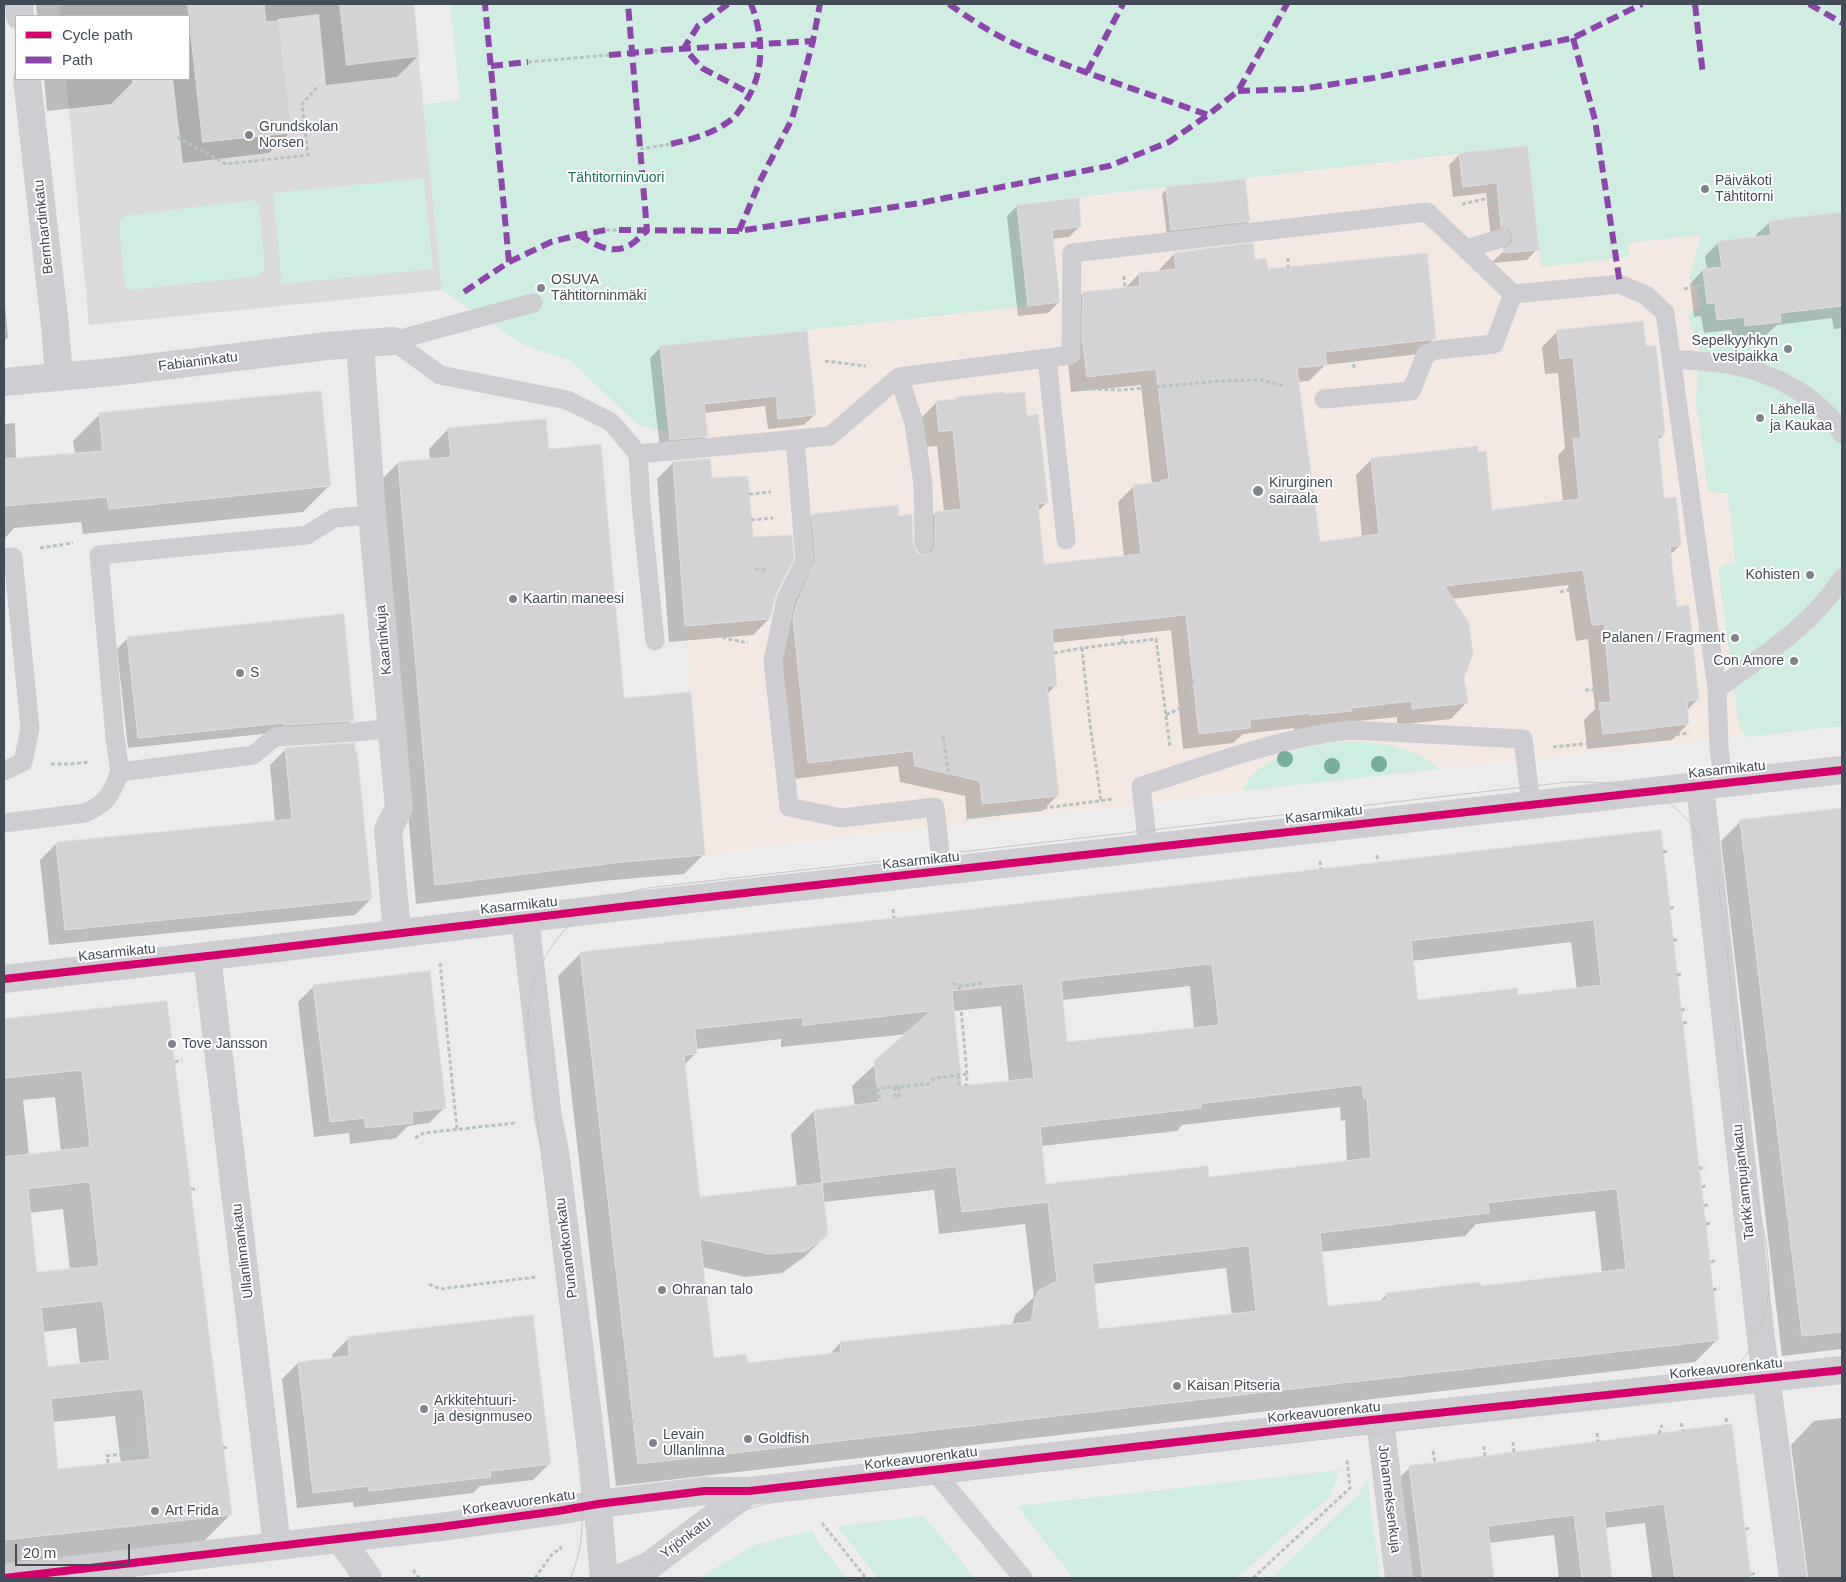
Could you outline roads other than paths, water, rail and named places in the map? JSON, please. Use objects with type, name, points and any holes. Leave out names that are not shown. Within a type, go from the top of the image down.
[{"type":"street","name":"Bernhardinkatu","points":[[27,80],[59,376]]},
{"type":"street","name":"Fabianinkatu","points":[[4,382],[105,373],[327,346],[393,341]]},
{"type":"street","name":"Kaartinkuja","points":[[360,344],[372,515],[399,808],[388,830],[397,933]]},
{"type":"street","name":"Kasarmikatu","points":[[4,979],[525,918],[1842,770]]},
{"type":"street","name":"Tarkk'ampujankatu","points":[[1711,784],[1766,1377],[1793,1578]]},
{"type":"street","name":"Punanotkonkatu","points":[[525,918],[548,1118],[555,1151],[598,1504],[604,1578]]},
{"type":"street","name":"Ullanlinnankatu","points":[[207,956],[278,1546]]},
{"type":"street","name":"Korkeavuorenkatu","points":[[4,1578],[340,1539],[704,1491],[748,1491],[1842,1370]]},
{"type":"street","name":"Johanneksenkuja","points":[[1380,1420],[1399,1578]]},
{"type":"street","name":"Yrjönkatu","points":[[621,1578],[650,1565],[748,1491]]},
{"type":"street","points":[[340,1539],[368,1578]]},
{"type":"lane","points":[[638,454],[830,436],[899,377],[1071,355],[1072,253],[1427,212],[1513,294],[1620,284],[1646,296],[1665,313],[1717,689],[1719,747],[1711,784]]},
{"type":"lane","points":[[1467,250],[1502,238]]},
{"type":"lane","points":[[1324,399],[1411,391],[1426,354],[1436,350],[1494,344],[1513,294]]},
{"type":"lane","points":[[393,341],[533,302]]},
{"type":"lane","points":[[393,341],[440,375],[567,400],[611,422],[638,454],[641,504],[655,641]]},
{"type":"lane","points":[[1055,358],[1066,540]]},
{"type":"lane","points":[[1672,359],[1726,364],[1764,374],[1791,387],[1821,408],[1842,434]]},
{"type":"lane","points":[[899,377],[915,431],[923,484],[924,544]]},
{"type":"lane","points":[[795,439],[805,561],[786,599],[773,661],[789,807],[840,818],[934,806],[942,871]]},
{"type":"lane","points":[[4,823],[85,813],[97,808],[113,791],[120,772],[99,555],[307,535],[334,518],[372,515]]},
{"type":"lane","points":[[4,558],[13,557],[30,728],[23,762],[4,771]]},
{"type":"lane","points":[[1717,689],[1804,623],[1834,592],[1842,578]]},
{"type":"lane","points":[[120,772],[253,755],[275,737],[392,728]]},
{"type":"lane","points":[[1148,848],[1141,791],[1278,743],[1323,732],[1358,730],[1523,739],[1530,804]]},
{"type":"lane","points":[[933,1470],[1023,1578]]},
{"type":"tram line","points":[[570,1578],[580,1547],[582,1493],[531,1067],[528,1018],[533,987],[547,954],[568,926],[581,915],[611,899],[647,888],[1568,782],[1626,786],[1649,793],[1669,803],[1685,817],[1699,836],[1710,861],[1719,891],[1748,1152],[1766,1244],[1769,1275],[1768,1299],[1756,1338],[1740,1363],[1717,1381],[1690,1393],[1662,1400],[770,1503],[731,1516],[697,1533],[664,1554],[632,1578]]},
{"type":"place","name":"Grundskolan Norsen","points":[[249,135]]},
{"type":"place","name":"Päiväkoti Tähtitorni","points":[[1705,189]]},
{"type":"place","name":"OSUVA Tähtitorninmäki","points":[[541,288]]},
{"type":"place","name":"Sepelkyyhkyn vesipaikka","points":[[1788,349]]},
{"type":"place","name":"Lähellä ja Kaukaa","points":[[1760,418]]},
{"type":"place","name":"Kirurginen sairaala","points":[[1258,491]]},
{"type":"place","name":"Kohisten","points":[[1810,575]]},
{"type":"place","name":"Kaartin maneesi","points":[[513,599]]},
{"type":"place","name":"Palanen / Fragment","points":[[1735,638]]},
{"type":"place","name":"Con Amore","points":[[1794,661]]},
{"type":"place","name":"S","points":[[240,673]]},
{"type":"place","name":"Tove Jansson","points":[[172,1044]]},
{"type":"place","name":"Ohranan talo","points":[[662,1290]]},
{"type":"place","name":"Kaisan Pitseria","points":[[1177,1386]]},
{"type":"place","name":"Arkkitehtuuri- ja designmuseo","points":[[424,1409]]},
{"type":"place","name":"Goldfish","points":[[748,1439]]},
{"type":"place","name":"Levain Ullanlinna","points":[[653,1443]]},
{"type":"place","name":"Art Frida","points":[[155,1511]]},
{"type":"park label","name":"Tähtitorninvuori","points":[[616,178]]}]
